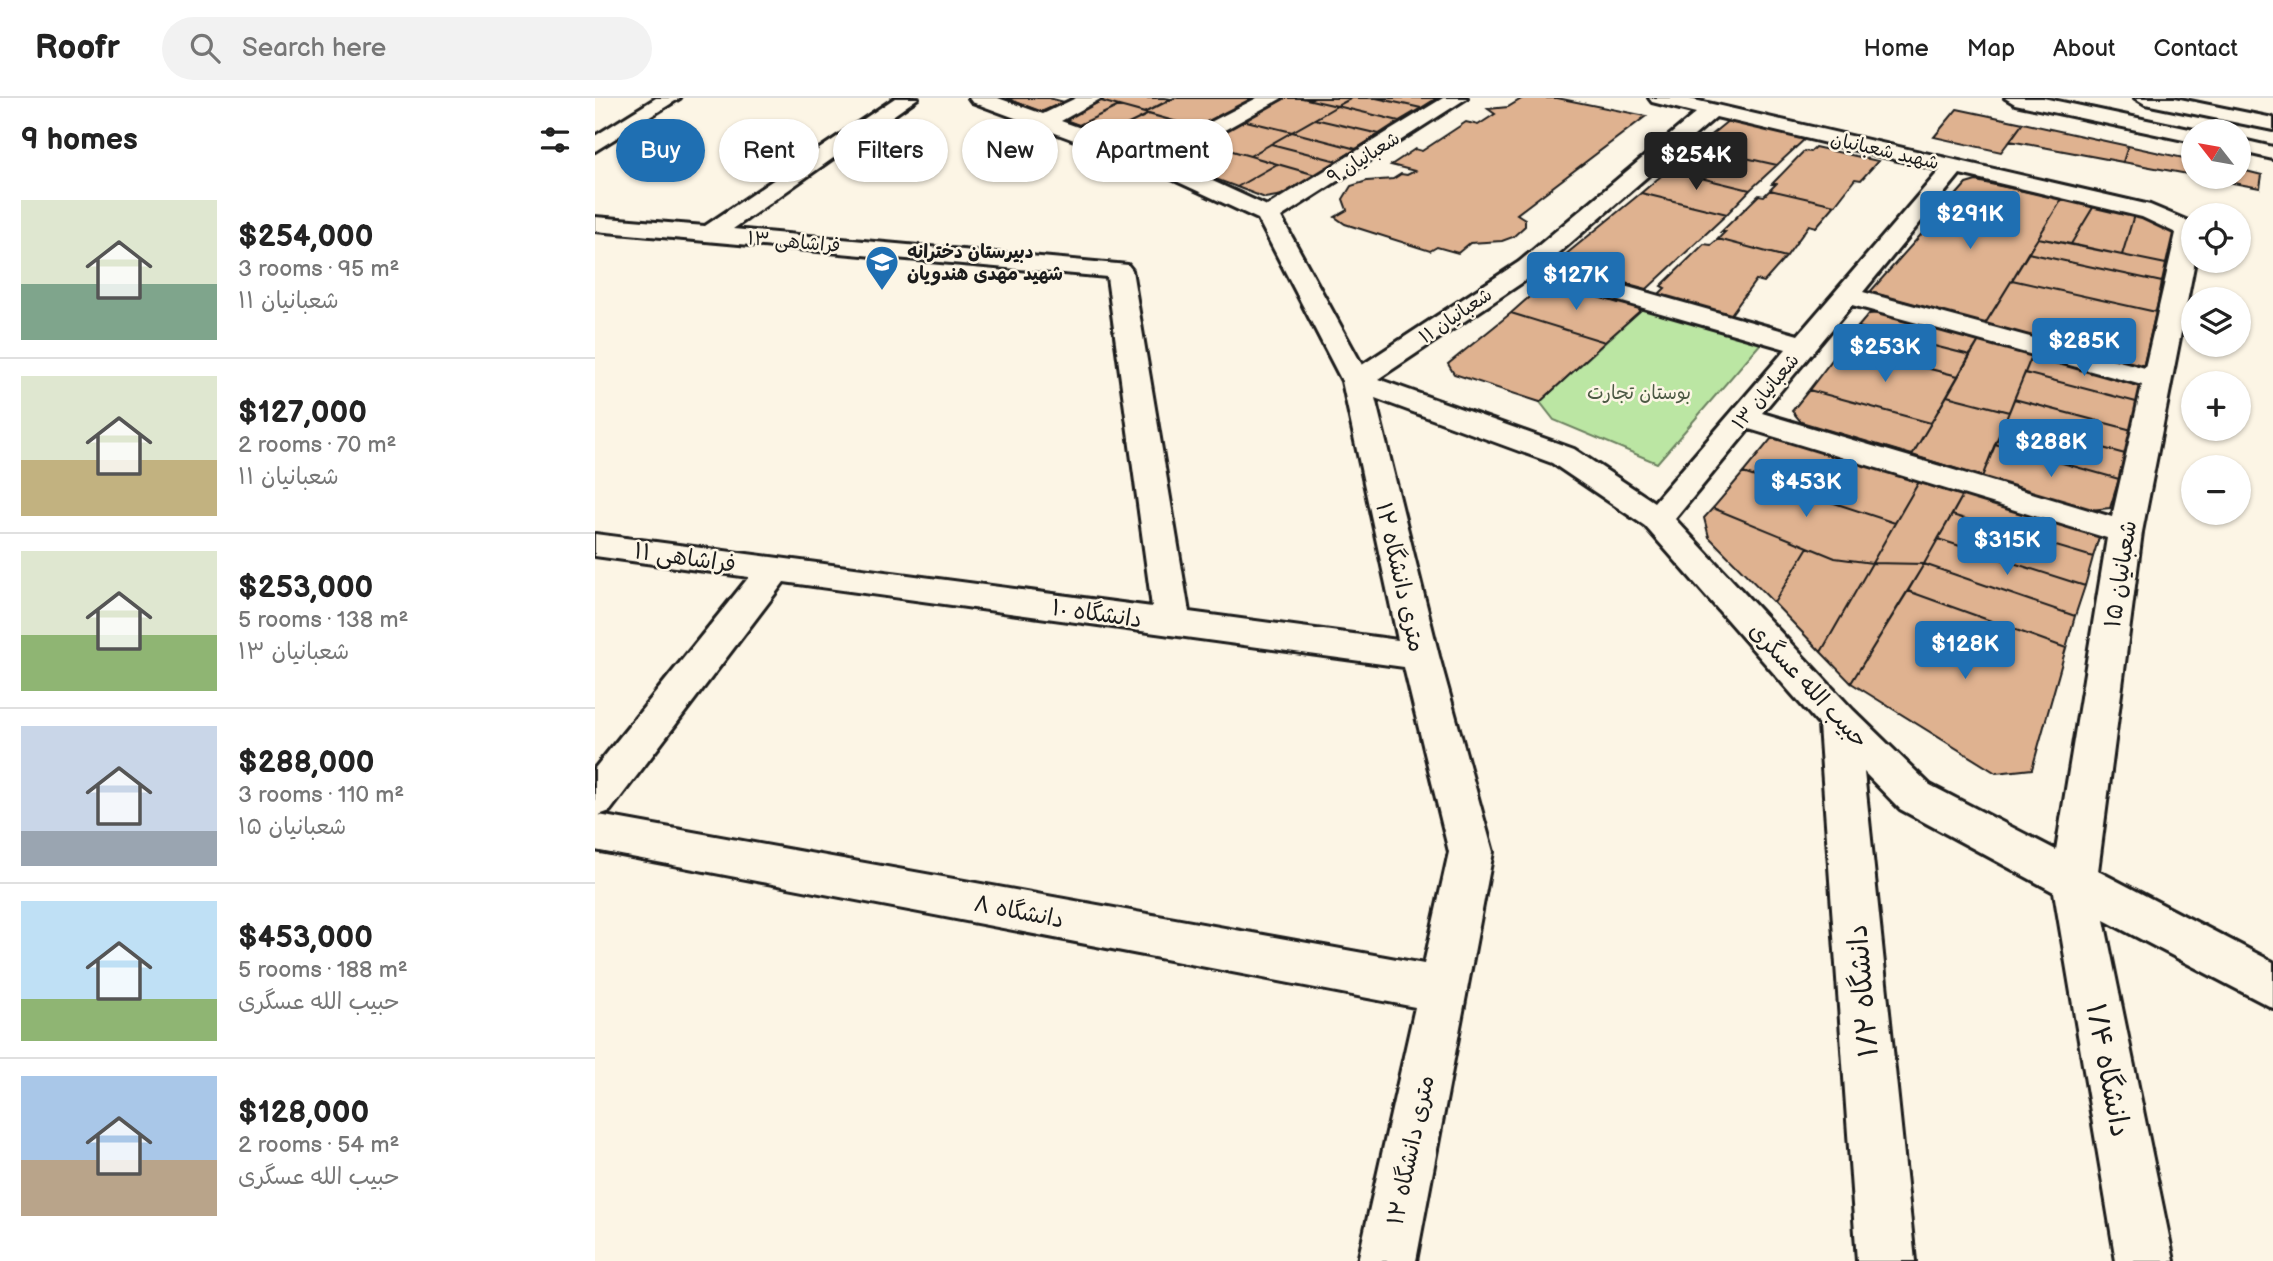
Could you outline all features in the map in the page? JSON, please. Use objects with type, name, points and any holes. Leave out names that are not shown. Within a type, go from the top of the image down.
[{"type":"main road","points":[[595,145],[670,98]]},
{"type":"main road","points":[[711,234],[908,98]]},
{"type":"main road","points":[[979,98],[1044,119]]},
{"type":"main road","points":[[1049,119],[1092,98]]},
{"type":"main road","points":[[1232,119],[1272,98]]},
{"type":"main road","name":"شعبانیان ۹","points":[[1268,215],[1457,98]]},
{"type":"main road","name":"شهید شعبانیان","points":[[1659,98],[2150,212],[2181,226]]},
{"type":"main road","points":[[2015,98],[2181,133]]},
{"type":"main road","points":[[2145,98],[2273,124]]},
{"type":"main road","name":"شعبانیان ۱۱","points":[[1356,381],[1528,267],[1712,110]]},
{"type":"main road","points":[[2251,148],[2273,153]]},
{"type":"main road","name":"شعبانیان ۱۳","points":[[1657,519],[1954,167]]},
{"type":"main road","points":[[1196,182],[1268,215]]},
{"type":"main road","name":"۱۲ متری دانشگاه","points":[[1268,215],[1356,381],[1420,656],[1471,852],[1387,1261]]},
{"type":"main road","name":"فراشاهی ۱۳","points":[[595,223],[1119,270],[1172,623]]},
{"type":"main road","points":[[1528,267],[1803,345]]},
{"type":"main road","name":"شعبانیان ۱۵","points":[[2074,880],[2125,532],[2181,268]]},
{"type":"main road","points":[[1846,295],[2157,380]]},
{"type":"main road","name":"حبیب الله عسگری","points":[[1356,381],[1563,456],[1657,519],[1839,721],[1915,797],[2273,986]]},
{"type":"main road","points":[[1742,417],[2125,532]]},
{"type":"main road","name":"فراشاهی ۱۱","points":[[595,545],[775,569]]},
{"type":"main road","points":[[595,799],[775,569]]},
{"type":"main road","name":"دانشگاه ۱۰","points":[[775,569],[1420,656]]},
{"type":"main road","name":"دانشگاه ۱/۲","points":[[1839,721],[1886,1261]]},
{"type":"main road","name":"دانشگاه ۸","points":[[595,832],[1443,990]]},
{"type":"main road","name":"دانشگاه ۱/۴","points":[[2074,880],[2145,1261]]},
{"type":"green space","name":"بوستان تجارت","points":[[1642,309],[1762,342],[1657,463],[1554,420],[1540,402]]},
{"type":"building","points":[[1006,98],[1049,98],[1064,102],[1041,112]]},
{"type":"building","points":[[1106,98],[1171,99],[1144,113],[1101,101]]},
{"type":"building","points":[[1174,98],[1255,98],[1216,119],[1166,119],[1144,113]]},
{"type":"building","points":[[1285,98],[1302,98],[1337,106],[1292,132],[1242,120]]},
{"type":"building","points":[[1302,98],[1352,98],[1337,106]]},
{"type":"building","points":[[1352,98],[1376,98],[1421,108],[1399,121],[1337,106]]},
{"type":"building","points":[[1376,98],[1437,98],[1421,108]]},
{"type":"building","points":[[1523,98],[1557,98],[1646,116],[1517,214],[1525,219],[1525,226],[1513,237],[1502,241],[1470,243],[1458,253],[1437,247],[1430,251],[1345,224],[1335,217],[1347,210],[1343,199],[1351,186],[1367,181],[1393,179],[1415,171],[1391,165],[1415,149],[1422,151],[1466,122],[1478,125],[1495,114],[1488,109],[1508,107]]},
{"type":"building","points":[[1101,101],[1119,106],[1092,119],[1072,119],[1072,122],[1068,121],[1069,116]]},
{"type":"building","points":[[1119,106],[1149,114],[1139,119],[1092,119]]},
{"type":"building","points":[[1337,106],[1399,121],[1379,134],[1315,119]]},
{"type":"building","points":[[1957,109],[2023,123],[2001,152],[1934,137]]},
{"type":"building","points":[[1149,114],[1167,119],[1139,119]]},
{"type":"building","points":[[1315,119],[1379,134],[1356,149],[1292,132]]},
{"type":"building","points":[[1242,120],[1292,132],[1250,156],[1233,151],[1233,125]]},
{"type":"building","points":[[1729,120],[1806,138],[1777,165],[1696,147]]},
{"type":"building","points":[[2023,123],[2128,146],[2123,162],[2010,141]]},
{"type":"building","points":[[1292,132],[1356,149],[1337,161],[1271,144]]},
{"type":"building","points":[[1271,144],[1337,161],[1316,175],[1250,156]]},
{"type":"building","points":[[2128,146],[2181,157],[2181,173],[2123,162]]},
{"type":"building","points":[[1696,147],[1777,165],[1750,190],[1668,170]]},
{"type":"building","points":[[1815,147],[1878,161],[1861,180],[1855,179],[1835,205],[1770,190],[1776,184],[1772,184],[1804,151],[1810,152]]},
{"type":"building","points":[[1233,151],[1277,164],[1237,187],[1224,182],[1233,182]]},
{"type":"building","points":[[1277,164],[1316,175],[1283,195],[1265,198],[1237,187]]},
{"type":"building","points":[[1668,170],[1750,190],[1727,214],[1641,193]]},
{"type":"building","points":[[2251,172],[2262,175],[2260,188],[2251,186]]},
{"type":"building","points":[[1976,181],[2062,199],[1985,324],[1870,292],[1966,184]]},
{"type":"building","points":[[1770,190],[1835,205],[1816,227],[1809,225],[1786,257],[1718,239],[1725,232],[1721,232],[1759,195],[1764,196]]},
{"type":"building","points":[[1641,193],[1727,214],[1647,289],[1554,264]]},
{"type":"building","points":[[2062,199],[2094,206],[2071,244],[2038,238]]},
{"type":"building","points":[[2094,206],[2134,215],[2122,255],[2071,244]]},
{"type":"building","points":[[2134,215],[2160,221],[2174,229],[2166,264],[2122,255]]},
{"type":"building","points":[[2038,238],[2166,264],[2162,282],[2028,253]]},
{"type":"building","points":[[1718,239],[1786,257],[1764,282],[1756,280],[1729,317],[1657,296],[1665,288],[1661,286],[1704,244],[1711,245]]},
{"type":"building","points":[[2028,253],[2162,282],[2156,312],[2012,280]]},
{"type":"building","points":[[2012,280],[2156,312],[2143,368],[1985,324]]},
{"type":"building","points":[[1546,282],[1642,309],[1605,342],[1511,313]]},
{"type":"building","points":[[1511,313],[1605,342],[1540,402],[1454,374],[1448,364]]},
{"type":"building","points":[[1885,313],[1980,339],[1970,355],[1858,327],[1869,314]]},
{"type":"building","points":[[1858,327],[1970,355],[1958,376],[1842,347]]},
{"type":"building","points":[[1980,339],[2033,353],[2009,412],[1947,396]]},
{"type":"building","points":[[1842,347],[1958,376],[1931,423],[1809,390]]},
{"type":"building","points":[[2033,353],[2129,379],[2143,390],[2140,403],[2025,373]]},
{"type":"building","points":[[2025,373],[2140,403],[2132,430],[2014,399]]},
{"type":"building","points":[[1809,390],[1931,423],[1912,455],[1801,422],[1792,411]]},
{"type":"building","points":[[1947,396],[2009,412],[1982,477],[1912,455]]},
{"type":"building","points":[[2014,399],[2132,430],[2125,454],[2005,422]]},
{"type":"building","points":[[2005,422],[2125,454],[2119,479],[1995,444]]},
{"type":"building","points":[[1771,439],[1786,439],[1920,480],[1895,523],[1743,473]]},
{"type":"building","points":[[1995,444],[2119,479],[2110,508],[2090,510],[1982,477]]},
{"type":"building","points":[[1743,473],[1895,523],[1872,563],[1835,558],[1713,508]]},
{"type":"building","points":[[1920,480],[1964,493],[1924,564],[1872,563]]},
{"type":"building","points":[[1964,493],[2100,534],[2093,557],[1952,515]]},
{"type":"building","points":[[1713,508],[1808,547],[1774,603],[1709,537],[1704,518]]},
{"type":"building","points":[[1952,515],[2093,557],[2085,586],[1938,539]]},
{"type":"building","points":[[1938,539],[2085,586],[2075,616],[1924,564]]},
{"type":"building","points":[[1808,547],[1835,558],[1872,563],[1821,652],[1774,603]]},
{"type":"building","points":[[1872,563],[1924,564],[1851,683],[1821,652]]},
{"type":"building","points":[[1924,564],[2075,616],[2066,648],[1908,591]]},
{"type":"building","points":[[1908,591],[2066,648],[2032,769],[1996,773],[1851,683]]},
{"type":"place","name":"دبیرستان دخترانه شهید مهدی هندویان","points":[[882,292]]}]
